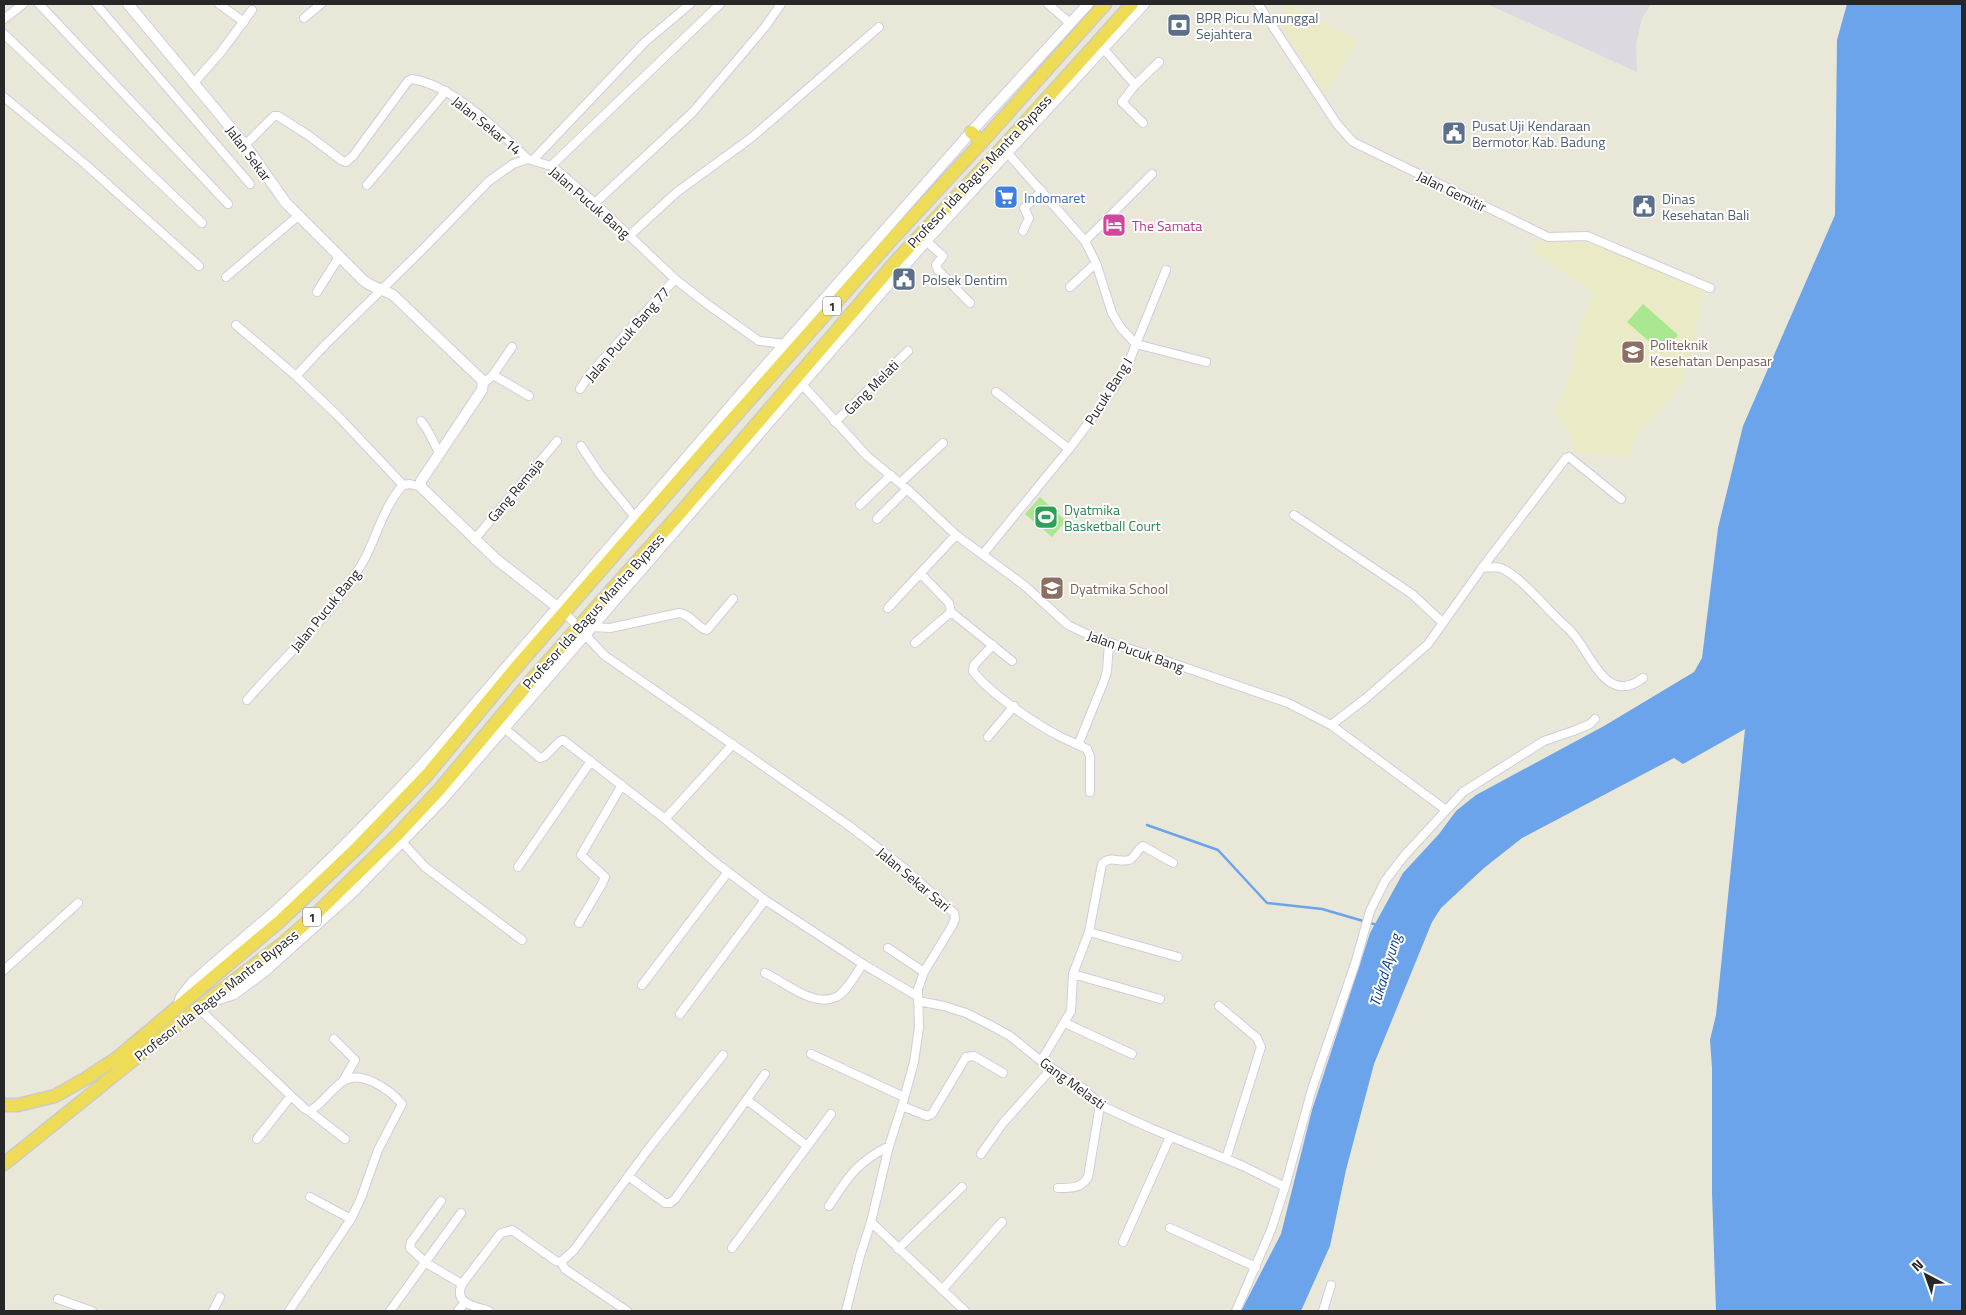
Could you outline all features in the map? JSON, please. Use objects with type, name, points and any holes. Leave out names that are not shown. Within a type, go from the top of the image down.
[{"type":"highway","name":"Profesor Ida Bagus Mantra Bypass","points":[[4,1105],[18,1105],[55,1096],[117,1058],[280,921],[397,808],[427,775],[560,610],[716,431],[849,288],[1105,4]]},
{"type":"highway","name":"Profesor Ida Bagus Mantra Bypass","points":[[4,1164],[281,945],[317,913],[399,833],[439,790],[534,677],[586,629],[800,381],[910,245],[1006,150],[1132,4]]},
{"type":"highway","points":[[971,132],[982,142]]},
{"type":"highway","points":[[849,288],[866,298]]},
{"type":"highway","points":[[178,1007],[202,1006]]},
{"type":"street","points":[[4,19],[23,4]]},
{"type":"street","points":[[39,4],[228,204]]},
{"type":"street","points":[[96,4],[250,184]]},
{"type":"street","name":"Jalan Sekar","points":[[128,4],[246,145],[286,203],[298,216],[367,284],[387,291],[404,304],[481,378],[483,384]]},
{"type":"street","points":[[219,4],[244,22]]},
{"type":"street","points":[[304,18],[321,4]]},
{"type":"street","points":[[296,376],[489,181],[513,164],[530,159],[645,42],[690,4]]},
{"type":"street","points":[[551,166],[720,4]]},
{"type":"street","points":[[594,203],[693,112],[765,27],[781,4]]},
{"type":"street","points":[[1048,4],[1070,23]]},
{"type":"street","points":[[236,325],[296,376],[403,484],[421,487],[474,540],[560,610],[635,517],[716,431],[785,344],[971,132],[1088,4]]},
{"type":"street","points":[[800,381],[1006,150],[1144,4]]},
{"type":"street","name":"Jalan Gemitir","points":[[1258,4],[1337,124],[1353,142],[1548,237],[1587,236],[1710,288]]},
{"type":"street","points":[[194,84],[252,10]]},
{"type":"street","points":[[629,236],[678,192],[751,138],[879,27]]},
{"type":"street","points":[[4,34],[202,223]]},
{"type":"street","points":[[1103,48],[1135,85]]},
{"type":"street","points":[[1143,123],[1122,102],[1135,85],[1159,62]]},
{"type":"street","name":"Jalan Sekar 14","points":[[246,145],[274,116],[278,116],[308,134],[346,162],[353,156],[408,81],[416,80],[446,91],[490,124],[530,159]]},
{"type":"street","points":[[367,185],[446,91]]},
{"type":"street","points":[[4,97],[85,164],[199,266]]},
{"type":"street","name":"Pucuk Bang I","points":[[983,554],[1069,449],[1110,394],[1128,365],[1136,344],[1121,328],[1112,313],[1096,263],[1085,241],[1006,150]]},
{"type":"street","name":"Jalan Pucuk Bang","points":[[530,159],[551,166],[594,203],[674,279],[706,304],[759,341],[785,344]]},
{"type":"street","points":[[1085,241],[1152,174]]},
{"type":"street","points":[[1023,231],[1029,218],[1024,208],[1042,191]]},
{"type":"street","points":[[226,276],[298,216]]},
{"type":"street","points":[[926,241],[943,256],[936,265],[938,270],[970,303]]},
{"type":"street","points":[[316,292],[339,257]]},
{"type":"street","points":[[1070,287],[1096,263]]},
{"type":"street","points":[[1166,270],[1136,344],[1206,362]]},
{"type":"street","name":"Jalan Pucuk Bang 77","points":[[580,389],[590,374],[674,279]]},
{"type":"street","points":[[421,487],[422,481],[482,390],[483,384],[493,375],[512,347]]},
{"type":"street","name":"Gang Melati","points":[[835,422],[908,351]]},
{"type":"street","points":[[493,375],[529,396]]},
{"type":"street","name":"Jalan Pucuk Bang","points":[[800,381],[867,456],[904,486],[956,535],[1025,586],[1068,625],[1109,643],[1288,703],[1331,725],[1446,810]]},
{"type":"street","points":[[996,392],[1069,449]]},
{"type":"street","points":[[421,422],[430,432],[440,454]]},
{"type":"street","name":"Gang Remaja","points":[[474,540],[557,441]]},
{"type":"street","points":[[877,519],[943,442]]},
{"type":"street","points":[[581,446],[599,473],[635,517]]},
{"type":"street","points":[[1331,725],[1365,699],[1428,644],[1482,568],[1567,458],[1569,457],[1621,499]]},
{"type":"street","points":[[860,506],[891,475]]},
{"type":"street","name":"Jalan Pucuk Bang","points":[[247,700],[342,593],[363,562],[391,500],[403,484]]},
{"type":"street","points":[[1294,515],[1412,594],[1443,623]]},
{"type":"street","points":[[888,608],[956,535]]},
{"type":"street","points":[[1482,568],[1500,567],[1520,582],[1575,636],[1586,655],[1602,676],[1622,687],[1629,687],[1643,678]]},
{"type":"street","points":[[921,574],[949,603],[951,612],[1012,661]]},
{"type":"street","points":[[345,1139],[291,1096],[202,1006],[234,994],[265,972],[348,897],[442,800],[586,629],[610,628],[679,613],[687,615],[698,626],[707,630],[734,599]]},
{"type":"street","name":"Jalan Sekar Sari","points":[[560,610],[586,629],[604,655],[848,825],[904,868],[954,913],[955,919],[952,926],[924,972],[917,999],[919,1028],[917,1044],[846,1311]]},
{"type":"street","points":[[914,643],[951,612]]},
{"type":"street","points":[[1078,745],[1104,681],[1107,671],[1109,643]]},
{"type":"street","points":[[993,645],[974,665],[973,671],[999,696],[1039,724],[1089,752],[1090,792]]},
{"type":"street","points":[[988,737],[1014,706]]},
{"type":"street","points":[[1236,1311],[1256,1267],[1285,1188],[1317,1072],[1366,930],[1370,911],[1385,881],[1400,861],[1463,792],[1544,741],[1590,724],[1595,719]]},
{"type":"street","name":"Gang Melasti","points":[[504,728],[540,758],[562,740],[622,785],[765,900],[917,999],[966,1013],[1010,1036],[1041,1061],[1084,1089],[1100,1105],[1170,1137],[1226,1159],[1285,1188]]},
{"type":"street","points":[[665,819],[733,744]]},
{"type":"street","points":[[518,867],[591,761]]},
{"type":"street","points":[[579,923],[605,877],[581,855],[622,785]]},
{"type":"street","points":[[402,842],[425,867],[522,940]]},
{"type":"street","points":[[1041,1061],[1071,1011],[1073,974],[1089,932],[1104,862],[1132,859],[1143,846],[1173,863]]},
{"type":"street","points":[[642,985],[728,872]]},
{"type":"street","points":[[680,1014],[765,900]]},
{"type":"street","points":[[4,970],[78,903]]},
{"type":"street","points":[[1089,932],[1178,957]]},
{"type":"street","points":[[888,948],[924,972]]},
{"type":"street","points":[[765,974],[810,997],[828,999],[837,997],[863,964]]},
{"type":"street","points":[[1073,974],[1160,999]]},
{"type":"street","points":[[1219,1006],[1257,1038],[1261,1047],[1226,1159]]},
{"type":"street","points":[[1065,1023],[1132,1054]]},
{"type":"street","points":[[309,1111],[343,1081],[355,1060],[334,1039]]},
{"type":"street","points":[[811,1054],[904,1097]]},
{"type":"street","points":[[902,1106],[927,1116],[932,1114],[968,1055],[974,1056],[1003,1073]]},
{"type":"street","points":[[561,1262],[574,1250],[628,1176],[723,1056]]},
{"type":"street","points":[[981,1154],[1003,1123],[1052,1068]]},
{"type":"street","points":[[628,1176],[666,1202],[670,1202],[765,1074]]},
{"type":"street","points":[[289,1311],[351,1219],[361,1198],[378,1150],[402,1104],[369,1079],[353,1078],[343,1081]]},
{"type":"street","points":[[256,1139],[291,1096]]},
{"type":"street","points":[[747,1100],[807,1146]]},
{"type":"street","points":[[1058,1188],[1073,1188],[1085,1182],[1088,1177],[1100,1105]]},
{"type":"street","points":[[732,1248],[831,1114]]},
{"type":"street","points":[[1123,1242],[1170,1137]]},
{"type":"street","points":[[829,1206],[857,1167],[869,1156],[889,1146]]},
{"type":"street","points":[[898,1249],[962,1187]]},
{"type":"street","points":[[310,1197],[351,1219]]},
{"type":"street","points":[[441,1201],[411,1242],[411,1252],[462,1284]]},
{"type":"street","points":[[390,1311],[460,1213]]},
{"type":"street","points":[[870,1222],[965,1311]]},
{"type":"street","points":[[942,1290],[1002,1222]]},
{"type":"street","points":[[1170,1228],[1256,1267]]},
{"type":"street","points":[[489,1311],[465,1302],[459,1294],[462,1284],[501,1233],[506,1230],[516,1232],[556,1261],[561,1262],[565,1269],[626,1311]]},
{"type":"street","points":[[1323,1311],[1332,1285]]},
{"type":"street","points":[[213,1311],[220,1297]]},
{"type":"street","points":[[58,1299],[92,1311]]},
{"type":"street","points":[[458,1311],[465,1302]]},
{"type":"shaded area","points":[[1287,4],[1358,41],[1326,94],[1281,27]]},
{"type":"shaded area","points":[[1487,4],[1651,4],[1642,18],[1636,44],[1637,72]]},
{"type":"shaded area","name":"Politeknik Kesehatan Denpasar","points":[[1542,235],[1585,237],[1706,289],[1683,384],[1633,441],[1630,458],[1572,452],[1574,439],[1554,412],[1569,381],[1581,323],[1593,292],[1532,252]]},
{"type":"green space","points":[[1643,304],[1678,335],[1662,353],[1627,322]]},
{"type":"green space","name":"Dyatmika Basketball Court","points":[[1040,497],[1066,521],[1052,537],[1025,514]]},
{"type":"water","name":"Tukad Ayung","points":[[1847,4],[1962,4],[1962,1311],[1716,1311],[1710,1040],[1716,1015],[1745,729],[1683,764],[1674,758],[1522,838],[1484,868],[1441,908],[1432,922],[1374,1064],[1346,1170],[1330,1246],[1301,1311],[1241,1311],[1281,1234],[1312,1110],[1370,933],[1403,873],[1439,834],[1456,811],[1476,795],[1604,726],[1694,672],[1702,658],[1718,528],[1743,426],[1835,215],[1837,40]]},
{"type":"waterway","points":[[1147,825],[1218,850],[1267,903],[1322,909],[1377,925]]},
{"type":"place","name":"BPR Picu Manunggal Sejahtera","points":[[1179,25]]},
{"type":"place","name":"Pusat Uji Kendaraan Bermotor Kab. Badung","points":[[1454,133]]},
{"type":"place","name":"Indomaret","points":[[1006,197]]},
{"type":"place","name":"Dinas Kesehatan Bali","points":[[1644,206]]},
{"type":"place","name":"The Samata","points":[[1114,225]]},
{"type":"place","name":"Polsek Dentim","points":[[904,279]]},
{"type":"place","name":"Politeknik Kesehatan Denpasar","points":[[1633,352]]},
{"type":"place","name":"Dyatmika Basketball Court","points":[[1046,517]]},
{"type":"place","name":"Dyatmika School","points":[[1052,588]]}]
